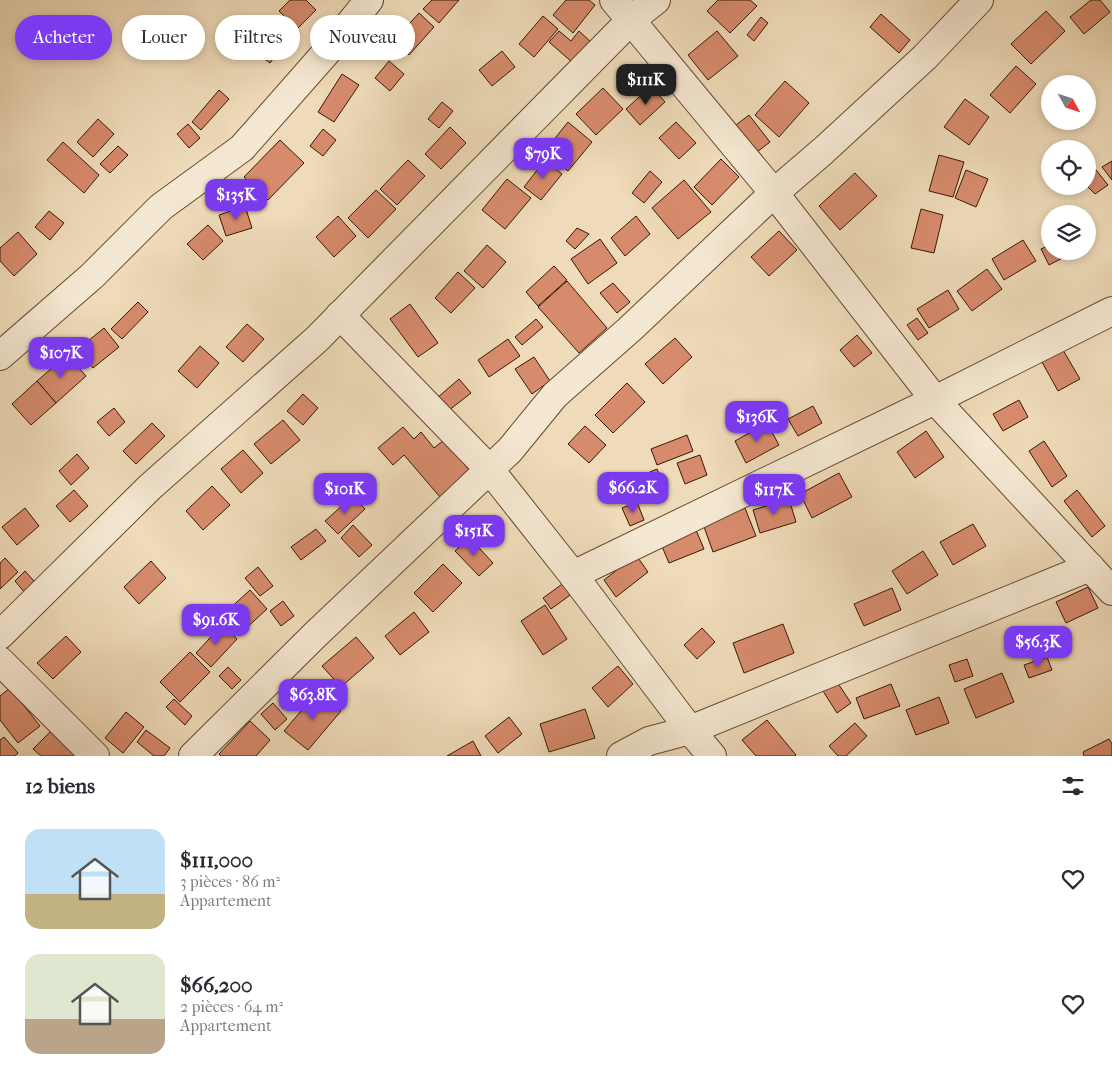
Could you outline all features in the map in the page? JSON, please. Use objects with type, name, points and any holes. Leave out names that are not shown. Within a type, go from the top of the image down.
[{"type":"street","points":[[0,356],[92,276],[161,207],[242,148],[331,47],[369,0]]},
{"type":"street","points":[[0,635],[150,487],[317,339],[622,10],[656,0]]},
{"type":"street","points":[[193,756],[315,635],[490,470],[510,450],[555,395],[630,330],[774,193],[823,151],[925,57],[979,0]]},
{"type":"street","points":[[622,10],[774,193],[935,400],[1112,591]]},
{"type":"street","points":[[574,575],[935,400],[1112,311]]},
{"type":"street","points":[[340,315],[490,470],[574,575],[690,730],[712,756]]},
{"type":"street","points":[[621,756],[649,741],[690,730],[1090,567]]},
{"type":"street","points":[[0,661],[95,756]]},
{"type":"building","points":[[290,0],[306,0],[316,10],[300,26],[300,15],[283,15],[279,11]]},
{"type":"building","points":[[432,0],[459,0],[439,23],[423,9]]},
{"type":"building","points":[[566,0],[589,0],[595,5],[573,33],[553,15]]},
{"type":"building","points":[[718,0],[750,0],[757,6],[730,33],[707,11]]},
{"type":"building","points":[[1091,0],[1100,0],[1110,12],[1084,34],[1070,17]]},
{"type":"building","points":[[1046,11],[1065,31],[1031,64],[1011,44]]},
{"type":"building","points":[[419,13],[434,27],[415,48],[415,17]]},
{"type":"building","points":[[881,14],[910,40],[899,53],[870,27]]},
{"type":"building","points":[[543,16],[558,29],[534,57],[519,44]]},
{"type":"building","points":[[761,17],[768,23],[754,41],[747,35]]},
{"type":"building","points":[[559,31],[571,41],[579,31],[591,42],[573,63],[549,42]]},
{"type":"building","points":[[717,31],[738,56],[708,80],[688,55]]},
{"type":"building","points":[[502,51],[515,67],[492,86],[479,70]]},
{"type":"building","points":[[389,61],[404,74],[390,91],[375,78]]},
{"type":"building","points":[[1016,66],[1036,84],[1010,113],[990,95]]},
{"type":"building","points":[[342,74],[359,85],[334,122],[318,112]]},
{"type":"building","points":[[785,81],[809,103],[779,137],[755,115]]},
{"type":"building","points":[[651,86],[665,102],[640,125],[626,109]]},
{"type":"building","points":[[603,88],[623,109],[596,135],[576,114]]},
{"type":"building","points":[[219,90],[229,99],[201,130],[192,122]]},
{"type":"building","points":[[965,99],[989,117],[969,145],[944,127]]},
{"type":"building","points":[[442,102],[453,111],[439,128],[428,119]]},
{"type":"building","points":[[749,115],[770,142],[757,152],[736,125]]},
{"type":"building","points":[[98,119],[114,134],[93,157],[77,142]]},
{"type":"building","points":[[568,122],[592,142],[568,171],[544,152]]},
{"type":"building","points":[[676,122],[696,143],[679,159],[659,138]]},
{"type":"building","points":[[188,124],[200,138],[189,148],[177,134]]},
{"type":"building","points":[[450,127],[466,143],[441,169],[425,154]]},
{"type":"building","points":[[323,129],[336,140],[323,156],[310,146]]},
{"type":"building","points":[[523,139],[540,152],[532,163],[514,150]]},
{"type":"building","points":[[280,140],[304,163],[268,200],[244,177]]},
{"type":"building","points":[[63,142],[99,175],[84,193],[47,160]]},
{"type":"building","points":[[118,146],[128,155],[110,173],[100,164]]},
{"type":"building","points":[[939,155],[964,162],[953,197],[929,191]]},
{"type":"building","points":[[721,159],[739,177],[712,205],[694,187]]},
{"type":"building","points":[[408,160],[425,176],[397,205],[380,189]]},
{"type":"building","points":[[545,160],[562,174],[541,200],[524,187]]},
{"type":"building","points":[[1112,161],[1112,180],[1102,167]]},
{"type":"building","points":[[966,170],[988,179],[976,207],[955,198]]},
{"type":"building","points":[[1096,170],[1108,185],[1096,193]]},
{"type":"building","points":[[650,171],[662,182],[644,203],[632,193]]},
{"type":"building","points":[[855,173],[877,196],[840,230],[819,206]]},
{"type":"building","points":[[507,179],[531,198],[505,229],[482,210]]},
{"type":"building","points":[[684,180],[711,212],[678,239],[652,208]]},
{"type":"building","points":[[376,190],[396,209],[368,238],[348,218]]},
{"type":"building","points":[[245,206],[252,228],[226,236],[219,215]]},
{"type":"building","points":[[921,209],[943,215],[934,253],[911,248]]},
{"type":"building","points":[[49,211],[64,223],[50,240],[35,227]]},
{"type":"building","points":[[338,216],[356,236],[334,257],[316,237]]},
{"type":"building","points":[[636,216],[650,234],[625,256],[611,238]]},
{"type":"building","points":[[208,225],[223,241],[203,260],[187,244]]},
{"type":"building","points":[[577,228],[589,234],[575,249],[566,241]]},
{"type":"building","points":[[779,231],[797,250],[769,276],[751,257]]},
{"type":"building","points":[[18,232],[37,254],[14,276],[0,261],[0,248]]},
{"type":"building","points":[[600,239],[617,263],[588,284],[571,259]]},
{"type":"building","points":[[1023,240],[1036,261],[1004,280],[992,259]]},
{"type":"building","points":[[487,245],[506,262],[483,288],[464,271]]},
{"type":"building","points":[[1046,260],[1059,260],[1049,265]]},
{"type":"building","points":[[554,266],[567,280],[538,306],[526,292]]},
{"type":"building","points":[[987,269],[1002,289],[972,311],[957,291]]},
{"type":"building","points":[[458,272],[475,288],[451,313],[435,298]]},
{"type":"building","points":[[567,281],[607,328],[579,353],[538,307]]},
{"type":"building","points":[[613,283],[630,302],[617,313],[600,293]]},
{"type":"building","points":[[948,290],[959,309],[929,328],[917,309]]},
{"type":"building","points":[[138,302],[148,312],[122,339],[111,329]]},
{"type":"building","points":[[410,304],[438,343],[418,357],[390,319]]},
{"type":"building","points":[[917,318],[928,333],[918,340],[907,325]]},
{"type":"building","points":[[536,319],[543,327],[522,345],[515,337]]},
{"type":"building","points":[[247,324],[264,339],[243,362],[226,347]]},
{"type":"building","points":[[104,328],[119,347],[93,368],[78,349]]},
{"type":"building","points":[[857,335],[872,353],[854,367],[840,350]]},
{"type":"building","points":[[675,338],[692,357],[663,384],[645,364]]},
{"type":"building","points":[[508,339],[520,356],[489,377],[478,360]]},
{"type":"building","points":[[200,346],[219,363],[197,388],[178,371]]},
{"type":"building","points":[[1063,350],[1080,379],[1058,391],[1042,362]]},
{"type":"building","points":[[67,355],[86,376],[56,403],[37,381]]},
{"type":"building","points":[[534,357],[550,381],[532,394],[515,369]]},
{"type":"building","points":[[459,379],[471,393],[448,411],[437,398]]},
{"type":"building","points":[[37,381],[56,403],[31,425],[12,404]]},
{"type":"building","points":[[627,383],[645,402],[613,433],[595,415]]},
{"type":"building","points":[[303,394],[318,408],[303,425],[287,411]]},
{"type":"building","points":[[1019,400],[1028,417],[1003,431],[993,414]]},
{"type":"building","points":[[813,406],[822,423],[798,436],[788,419]]},
{"type":"building","points":[[114,408],[125,422],[109,436],[97,422]]},
{"type":"building","points":[[283,420],[300,440],[271,464],[254,444]]},
{"type":"building","points":[[152,423],[165,436],[136,464],[123,451]]},
{"type":"building","points":[[767,423],[779,445],[746,463],[735,441]]},
{"type":"building","points":[[585,426],[606,445],[589,463],[568,444]]},
{"type":"building","points":[[403,427],[414,439],[421,432],[434,448],[444,440],[470,471],[440,497],[404,455],[393,465],[378,448]]},
{"type":"building","points":[[926,431],[944,457],[915,478],[897,452]]},
{"type":"building","points":[[687,435],[693,451],[657,465],[651,449]]},
{"type":"building","points":[[1044,441],[1067,476],[1052,487],[1029,451]]},
{"type":"building","points":[[243,450],[263,473],[241,493],[221,469]]},
{"type":"building","points":[[77,454],[89,468],[71,485],[59,471]]},
{"type":"building","points":[[700,455],[707,475],[685,484],[677,463]]},
{"type":"building","points":[[657,469],[665,488],[638,501],[629,481]]},
{"type":"building","points":[[839,473],[852,497],[812,518],[800,494]]},
{"type":"building","points":[[212,486],[230,505],[203,530],[186,511]]},
{"type":"building","points":[[74,490],[88,506],[70,522],[56,506]]},
{"type":"building","points":[[1077,490],[1105,526],[1092,537],[1064,501]]},
{"type":"building","points":[[353,496],[365,509],[338,534],[325,521]]},
{"type":"building","points":[[789,499],[796,522],[760,533],[753,510]]},
{"type":"building","points":[[637,502],[644,520],[630,526],[622,508]]},
{"type":"building","points":[[25,508],[39,526],[17,545],[2,527]]},
{"type":"building","points":[[745,508],[756,536],[713,552],[703,524]]},
{"type":"building","points":[[693,523],[704,549],[669,563],[658,537]]},
{"type":"building","points":[[973,524],[986,546],[953,565],[940,542]]},
{"type":"building","points":[[353,525],[372,545],[359,557],[341,538]]},
{"type":"building","points":[[316,529],[326,541],[301,560],[291,547]]},
{"type":"building","points":[[469,537],[493,563],[479,576],[455,551]]},
{"type":"building","points":[[923,551],[938,575],[907,594],[892,571]]},
{"type":"building","points":[[636,555],[648,572],[616,597],[604,580]]},
{"type":"building","points":[[5,558],[18,572],[0,589],[0,563]]},
{"type":"building","points":[[151,561],[166,578],[139,604],[124,587]]},
{"type":"building","points":[[443,564],[462,583],[433,612],[414,593]]},
{"type":"building","points":[[258,567],[273,586],[260,596],[245,578]]},
{"type":"building","points":[[25,571],[41,589],[30,599],[15,581]]},
{"type":"building","points":[[565,582],[573,593],[551,609],[543,598]]},
{"type":"building","points":[[1088,587],[1098,608],[1066,623],[1056,602]]},
{"type":"building","points":[[892,588],[901,610],[864,626],[854,604]]},
{"type":"building","points":[[250,590],[267,609],[242,632],[225,613]]},
{"type":"building","points":[[283,601],[294,616],[281,626],[270,611]]},
{"type":"building","points":[[545,605],[567,639],[543,655],[521,621]]},
{"type":"building","points":[[414,612],[429,632],[400,655],[385,636]]},
{"type":"building","points":[[783,624],[794,653],[744,673],[733,643]]},
{"type":"building","points":[[222,625],[237,639],[211,667],[196,653]]},
{"type":"building","points":[[702,628],[715,642],[697,659],[684,645]]},
{"type":"building","points":[[66,636],[81,652],[53,679],[37,663]]},
{"type":"building","points":[[356,637],[374,658],[341,687],[322,666]]},
{"type":"building","points":[[190,652],[210,672],[180,702],[160,682]]},
{"type":"building","points":[[1047,657],[1052,670],[1029,678],[1024,665]]},
{"type":"building","points":[[967,659],[973,676],[955,682],[949,665]]},
{"type":"building","points":[[618,666],[633,684],[608,707],[592,688]]},
{"type":"building","points":[[228,667],[241,680],[232,689],[219,676]]},
{"type":"building","points":[[1002,673],[1014,702],[976,718],[964,689]]},
{"type":"building","points":[[837,682],[851,703],[837,713],[823,691]]},
{"type":"building","points":[[891,684],[900,706],[864,719],[856,698]]},
{"type":"building","points":[[10,688],[40,726],[18,743],[0,720],[0,696]]},
{"type":"building","points":[[318,691],[341,711],[308,750],[284,731]]},
{"type":"building","points":[[939,697],[949,723],[916,735],[906,710]]},
{"type":"building","points":[[174,699],[192,716],[185,725],[166,707]]},
{"type":"building","points":[[273,703],[287,719],[275,730],[261,714]]},
{"type":"building","points":[[585,709],[595,738],[549,752],[540,724]]},
{"type":"building","points":[[126,712],[144,727],[123,753],[105,738]]},
{"type":"building","points":[[509,717],[522,734],[498,753],[485,736]]},
{"type":"building","points":[[767,720],[795,756],[756,756],[742,740]]},
{"type":"building","points":[[250,721],[270,740],[256,756],[221,756],[219,754]]},
{"type":"building","points":[[855,723],[867,736],[846,756],[838,756],[829,746]]},
{"type":"building","points":[[55,727],[92,756],[41,756],[33,749]]},
{"type":"building","points":[[146,730],[170,748],[164,756],[154,756],[137,742]]},
{"type":"building","points":[[4,737],[18,753],[15,756],[0,756],[0,740]]},
{"type":"building","points":[[1109,739],[1112,744],[1112,756],[1084,756],[1083,752]]},
{"type":"building","points":[[473,741],[481,756],[447,756]]}]
